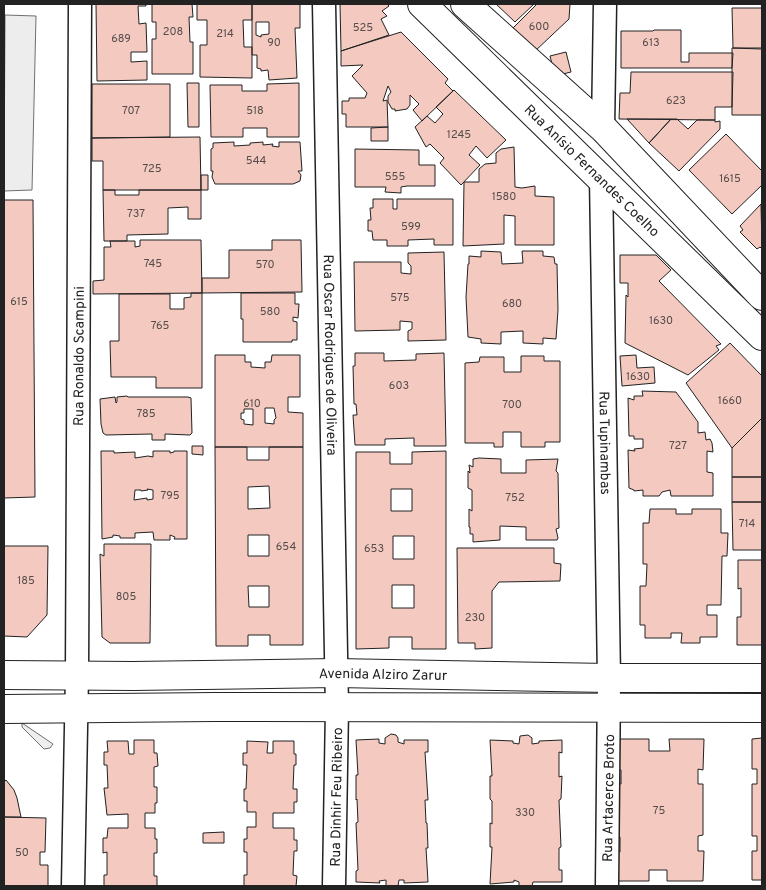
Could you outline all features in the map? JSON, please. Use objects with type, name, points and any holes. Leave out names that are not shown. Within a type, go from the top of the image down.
[{"type":"street","name":"Rua Ronaldo Scampini","points":[[73,886],[77,709],[80,4]]},
{"type":"street","name":"Rua Oscar Rodrigues de Oliveira","points":[[324,4],[337,708]]},
{"type":"street","name":"Rua Anísio Fernandes Coelho","points":[[422,4],[762,335]]},
{"type":"street","points":[[465,4],[602,128],[762,296]]},
{"type":"street","points":[[602,128],[605,4]]},
{"type":"street","name":"Rua Tupinambas","points":[[600,177],[609,709]]},
{"type":"street","points":[[721,296],[744,277]]},
{"type":"street","name":"Avenida Alziro Zarur","points":[[4,675],[336,673],[609,678],[762,678]]},
{"type":"street","name":"Rua Dinhir Feu Ribeiro","points":[[334,886],[337,708]]},
{"type":"street","points":[[4,709],[762,708]]},
{"type":"street","name":"Rua Artacerce Broto","points":[[607,886],[609,709]]},
{"type":"shaded area","points":[[5,15],[36,16],[32,190],[4,191]]},
{"type":"shaded area","points":[[22,723],[53,744],[50,748],[44,749],[22,727]]},
{"type":"building","points":[[96,4],[146,4],[146,6],[138,6],[139,24],[146,23],[147,52],[131,52],[131,62],[147,61],[147,80],[97,81]]},
{"type":"building","points":[[152,4],[192,4],[193,17],[189,17],[190,42],[193,42],[193,74],[152,74],[152,39],[156,39],[156,22],[152,22]]},
{"type":"building","points":[[197,4],[252,4],[252,20],[243,20],[244,47],[252,47],[252,78],[200,77],[200,45],[207,45],[207,20],[197,20]]},
{"type":"building","points":[[252,4],[300,4],[300,28],[295,28],[297,78],[269,80],[268,70],[261,71],[261,69],[257,68],[257,55],[252,55]],"holes":[[[256,22],[269,22],[269,34],[261,35],[261,37],[256,35]]]},
{"type":"building","points":[[340,4],[387,4],[389,6],[382,11],[387,16],[381,19],[389,35],[341,51]]},
{"type":"building","points":[[496,4],[534,4],[515,22]]},
{"type":"building","points":[[537,4],[570,4],[569,19],[534,52],[511,30]]},
{"type":"building","points":[[732,8],[762,8],[762,48],[733,48]]},
{"type":"building","points":[[681,30],[681,62],[689,62],[689,53],[733,53],[732,68],[621,68],[621,31]]},
{"type":"building","points":[[401,32],[448,79],[445,83],[453,91],[422,121],[413,110],[419,104],[410,95],[410,105],[407,109],[395,111],[395,109],[392,109],[388,102],[388,96],[391,92],[388,86],[383,101],[387,100],[388,127],[346,127],[346,114],[342,114],[342,101],[349,101],[349,98],[365,98],[367,93],[352,76],[363,65],[341,66],[341,51]]},
{"type":"building","points":[[732,48],[762,49],[762,115],[732,115]]},
{"type":"building","points":[[566,52],[571,72],[555,76],[550,56]]},
{"type":"building","points":[[631,72],[733,72],[732,107],[715,107],[715,120],[619,119],[620,93],[630,93]]},
{"type":"building","points":[[187,83],[199,83],[199,127],[188,127]]},
{"type":"building","points":[[299,83],[299,137],[267,137],[267,128],[243,128],[243,137],[211,137],[210,85],[242,85],[242,91],[267,91],[267,84]]},
{"type":"building","points":[[92,84],[170,84],[170,137],[92,138]]},
{"type":"building","points":[[454,90],[506,140],[487,158],[476,146],[469,155],[480,165],[461,185],[440,163],[444,158],[430,144],[426,147],[415,127],[427,116],[435,123],[443,114],[436,107]]},
{"type":"building","points":[[627,119],[671,119],[649,143]]},
{"type":"building","points":[[671,119],[677,119],[688,129],[697,120],[720,121],[720,129],[679,171],[649,143]]},
{"type":"building","points":[[388,127],[388,141],[371,141],[371,128]]},
{"type":"building","points":[[726,134],[762,171],[762,185],[732,214],[689,170]]},
{"type":"building","points":[[200,137],[201,190],[103,190],[103,161],[92,161],[92,138]]},
{"type":"building","points":[[234,142],[234,146],[263,142],[263,145],[273,144],[272,146],[279,147],[279,142],[300,142],[302,171],[298,171],[301,175],[300,181],[293,184],[215,184],[212,177],[213,171],[211,171],[211,149],[213,148],[213,143]]},
{"type":"building","points":[[514,147],[515,187],[535,186],[535,196],[554,197],[554,245],[515,245],[515,216],[504,215],[504,244],[463,246],[464,182],[479,182],[479,169],[485,164],[496,163],[496,153],[501,149]]},
{"type":"building","points":[[355,149],[419,150],[419,165],[435,165],[435,186],[401,187],[401,193],[385,192],[386,187],[355,187]]},
{"type":"building","points":[[201,175],[208,175],[208,190],[201,190]]},
{"type":"building","points":[[103,190],[115,190],[115,195],[139,195],[139,190],[201,190],[201,219],[188,219],[188,207],[168,208],[168,234],[127,235],[127,241],[104,241]]},
{"type":"building","points":[[373,199],[393,199],[393,209],[397,209],[397,199],[453,199],[453,245],[434,245],[434,239],[408,240],[408,246],[387,246],[387,240],[373,240],[372,231],[368,231],[368,220],[371,220],[370,208],[373,208]]},
{"type":"building","points":[[4,200],[33,200],[35,497],[4,498]]},
{"type":"building","points":[[761,204],[762,249],[760,247],[757,249],[740,232],[743,230],[740,226]]},
{"type":"building","points":[[140,240],[201,240],[202,293],[93,294],[93,281],[104,280],[104,247],[111,247],[110,241],[135,241],[135,247],[140,246]]},
{"type":"building","points":[[272,240],[301,240],[302,292],[202,293],[202,278],[229,278],[229,250],[272,250]]},
{"type":"building","points":[[481,251],[501,252],[502,264],[523,263],[522,251],[543,251],[543,256],[554,257],[555,264],[557,264],[558,310],[556,339],[543,338],[543,344],[523,343],[523,331],[501,332],[501,344],[481,343],[481,339],[468,337],[466,297],[469,256],[481,257]]},
{"type":"building","points":[[444,252],[446,340],[408,341],[408,331],[412,329],[412,322],[400,321],[400,330],[355,331],[354,262],[401,262],[401,273],[411,274],[408,253]]},
{"type":"building","points":[[620,255],[656,255],[671,270],[659,281],[721,344],[716,346],[719,350],[688,375],[625,343],[628,283],[620,283]]},
{"type":"building","points":[[191,293],[202,293],[202,388],[156,388],[156,377],[111,377],[110,341],[119,341],[119,294],[170,294],[170,309],[184,309],[184,298],[191,297]]},
{"type":"building","points":[[241,293],[295,293],[295,304],[299,304],[298,318],[293,317],[293,321],[297,322],[297,340],[292,340],[292,342],[243,342]]},
{"type":"building","points":[[730,343],[762,376],[762,418],[732,448],[686,383]]},
{"type":"building","points":[[355,353],[384,353],[384,361],[416,360],[416,354],[444,353],[446,446],[414,446],[414,438],[385,439],[385,445],[355,445],[353,415],[357,415],[356,404],[354,404],[353,366],[355,366]]},
{"type":"building","points":[[215,355],[245,355],[245,362],[251,362],[251,367],[265,368],[265,362],[271,362],[272,355],[300,355],[300,397],[288,397],[288,412],[303,413],[303,447],[215,447]],"holes":[[[265,408],[274,408],[276,418],[274,424],[265,423]],[[244,409],[253,409],[253,425],[244,424],[244,420],[241,419],[241,413],[244,413]]]},
{"type":"building","points":[[636,355],[637,368],[654,367],[655,383],[622,386],[620,356]]},
{"type":"building","points":[[521,356],[544,356],[544,361],[560,361],[560,442],[545,442],[545,447],[521,447],[521,432],[503,432],[503,447],[494,447],[494,443],[465,443],[465,363],[479,362],[480,357],[504,357],[504,372],[521,372]]},
{"type":"building","points":[[642,391],[676,392],[698,422],[698,433],[705,432],[706,440],[710,439],[713,452],[707,451],[707,472],[713,473],[713,496],[671,496],[670,490],[662,492],[659,496],[643,496],[643,490],[634,491],[629,488],[628,450],[635,451],[634,449],[643,448],[643,439],[634,439],[634,436],[629,436],[628,398],[634,400],[634,396],[643,396]]},
{"type":"building","points":[[115,397],[116,403],[117,397],[191,398],[192,433],[190,435],[165,434],[165,440],[152,440],[152,434],[106,435],[103,433],[101,424],[100,399]]},
{"type":"building","points":[[762,418],[762,477],[732,477],[732,448]]},
{"type":"building","points":[[192,446],[203,446],[203,455],[192,454]]},
{"type":"building","points":[[215,447],[247,447],[247,460],[269,460],[269,447],[303,447],[303,645],[270,645],[270,635],[248,635],[248,646],[216,646]],"holes":[[[269,486],[270,508],[248,509],[248,487]],[[248,535],[269,535],[269,556],[248,556]],[[248,586],[269,586],[269,607],[249,607]]]},
{"type":"building","points":[[101,451],[114,451],[114,453],[135,452],[135,458],[153,457],[153,451],[170,451],[170,453],[174,451],[187,451],[187,539],[174,539],[175,537],[170,535],[170,540],[154,540],[153,532],[135,533],[135,538],[120,538],[120,536],[113,535],[113,537],[102,539]],"holes":[[[135,490],[153,490],[153,499],[134,500]]]},
{"type":"building","points":[[446,451],[446,649],[412,649],[412,637],[389,637],[389,648],[356,649],[356,452],[390,452],[390,464],[412,464],[412,452]],"holes":[[[391,489],[412,489],[412,511],[391,511]],[[393,536],[414,536],[414,559],[393,559]],[[392,585],[414,585],[414,608],[392,608]]]},
{"type":"building","points":[[473,459],[501,459],[501,473],[526,473],[526,460],[558,459],[556,471],[558,473],[559,528],[556,529],[557,540],[526,540],[526,527],[500,526],[500,540],[473,542],[473,534],[470,534],[469,527],[469,509],[472,511],[472,490],[468,488],[468,471],[470,473],[469,465],[473,467]]},
{"type":"building","points":[[732,477],[762,477],[762,502],[732,502]]},
{"type":"building","points":[[732,502],[762,502],[762,550],[733,550]]},
{"type":"building","points":[[650,509],[676,509],[676,514],[692,514],[692,509],[721,509],[721,533],[728,533],[727,556],[722,556],[721,605],[707,605],[707,615],[717,615],[717,637],[700,637],[700,643],[681,643],[682,633],[671,633],[671,638],[645,638],[645,625],[640,625],[640,586],[646,586],[647,564],[643,564],[643,523],[649,523]]},
{"type":"building","points":[[104,544],[151,544],[150,643],[110,643],[102,637],[100,554],[104,556]]},
{"type":"building","points":[[4,546],[48,546],[47,615],[27,637],[4,636]]},
{"type":"building","points":[[457,548],[554,548],[554,563],[561,564],[560,581],[499,582],[492,591],[492,648],[475,649],[475,643],[458,643]]},
{"type":"building","points":[[738,560],[762,560],[762,645],[737,645],[737,617],[741,617],[741,588],[738,589]]},
{"type":"building","points":[[391,734],[396,735],[398,742],[404,744],[404,740],[428,740],[428,752],[425,752],[428,800],[425,800],[428,882],[404,883],[404,880],[399,880],[398,886],[386,886],[386,880],[379,881],[380,883],[356,882],[356,871],[358,870],[356,823],[358,822],[356,775],[358,775],[356,740],[379,739],[379,743],[385,744],[385,738]]},
{"type":"building","points":[[528,735],[532,738],[532,744],[539,743],[539,741],[562,740],[562,753],[559,752],[559,777],[562,776],[561,799],[559,800],[561,847],[559,848],[559,870],[562,870],[562,882],[533,882],[532,886],[519,886],[519,882],[514,880],[514,882],[490,884],[492,801],[490,799],[490,776],[492,776],[490,740],[513,741],[513,743],[519,744],[520,736]]},
{"type":"building","points":[[762,738],[762,880],[752,880],[752,851],[757,851],[757,836],[752,836],[752,784],[757,784],[757,769],[752,769],[752,739]]},
{"type":"building","points":[[616,739],[649,739],[649,751],[670,751],[669,739],[704,739],[703,770],[698,769],[698,784],[703,784],[703,835],[698,836],[698,851],[704,851],[703,881],[667,881],[667,870],[649,870],[649,881],[616,881],[616,852],[620,852],[620,837],[616,837],[615,784],[621,784],[621,770],[616,770]]},
{"type":"building","points":[[134,740],[154,740],[154,753],[157,753],[158,766],[154,767],[154,787],[157,787],[157,803],[155,803],[155,813],[145,813],[145,828],[155,828],[157,853],[154,853],[154,876],[157,876],[157,886],[104,886],[104,875],[107,875],[107,852],[103,853],[103,838],[107,838],[108,828],[128,828],[128,814],[107,815],[104,788],[108,788],[107,765],[104,765],[104,752],[108,752],[107,741],[128,741],[129,754],[134,754]]},
{"type":"building","points":[[247,741],[268,742],[267,753],[273,753],[273,741],[294,741],[296,765],[294,765],[293,789],[297,789],[297,802],[294,802],[294,813],[273,813],[273,828],[294,828],[294,840],[297,840],[297,851],[294,851],[293,875],[297,876],[296,886],[244,886],[244,875],[247,875],[247,852],[244,852],[244,839],[247,839],[247,827],[256,827],[256,812],[247,812],[247,801],[244,801],[247,765],[243,765],[243,753],[247,753]]},
{"type":"building","points":[[6,780],[14,790],[21,817],[4,817],[4,782]]},
{"type":"building","points":[[4,817],[46,818],[45,852],[40,852],[40,865],[48,865],[48,886],[4,886]]},
{"type":"building","points":[[224,832],[224,843],[203,843],[203,833]]}]
